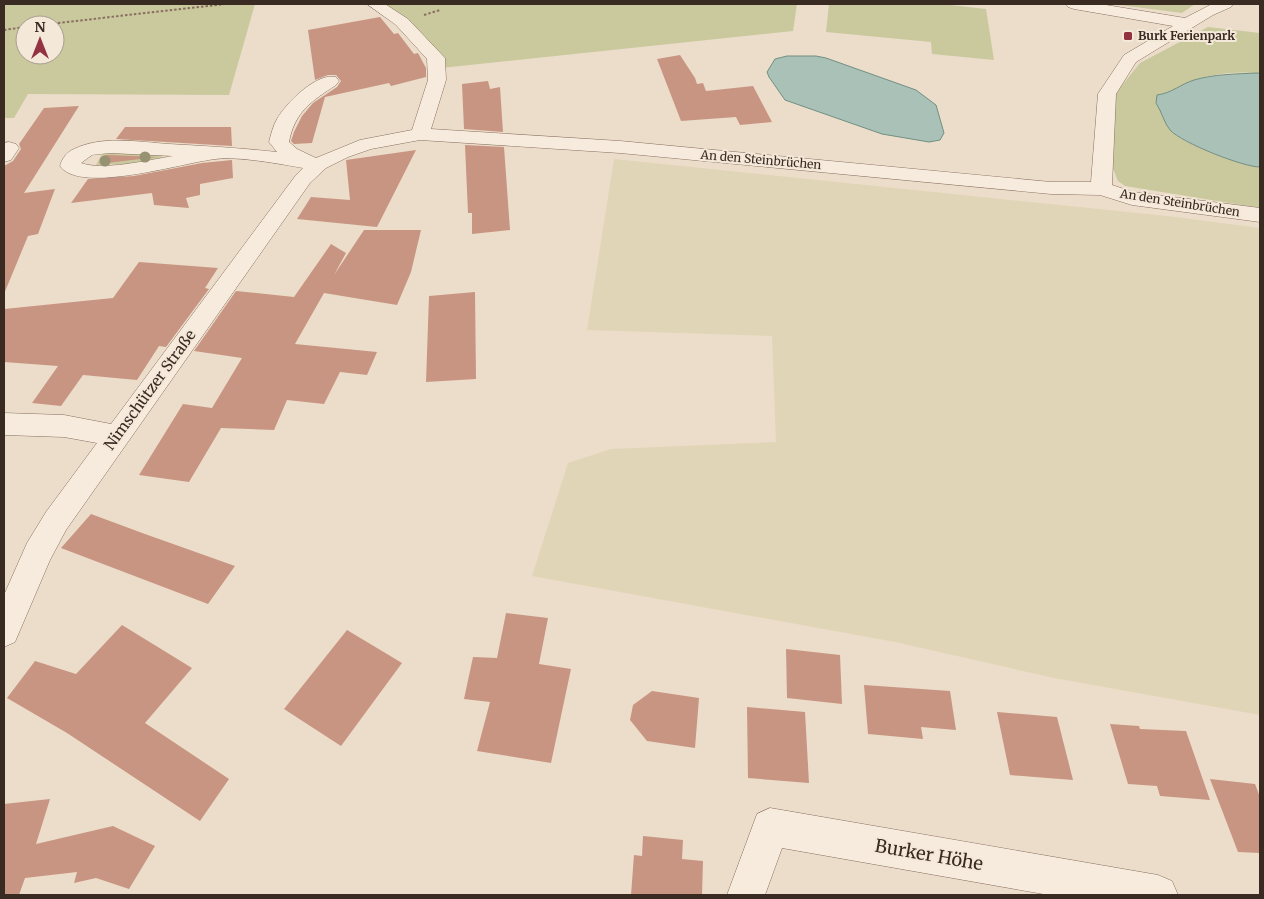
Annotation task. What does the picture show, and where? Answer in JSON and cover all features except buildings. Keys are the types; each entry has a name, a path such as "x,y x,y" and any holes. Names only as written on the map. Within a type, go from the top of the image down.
{"street":[{"path":"375,4 402,22 436,58 438,80 420,134"},
{"path":"1074,4 1189,24"},
{"name":"An den Steinbrüchen","path":"1101,190 1107,94 1130,59 1207,12 1225,4"},
{"path":"319,164 288,152 279,142 280,129 293,107 330,81"},
{"name":"Nimschützer Straße","path":"4,632 38,553 56,521 303,179 319,164 367,144 420,134"},
{"name":"An den Steinbrüchen","path":"420,134 620,147 1051,188 1101,190 1132,198 1260,215"},
{"path":"218,152 176,161 99,172 78,172 70,166 70,163 80,154 94,148 218,152 274,156 319,164"},
{"path":"4,424 64,426 117,436"},
{"name":"Burker Höhe","path":"746,895 770,827 1158,895"}],"path":[{"path":"65,22 225,4"}],"shaded area":[{"path":"787,56 826,58 916,90 936,105 944,133 940,140 929,142 882,134 785,100 767,72 775,59"},
{"path":"1260,74 1260,167 1240,163 1213,153 1177,135 1168,127 1156,103 1157,95 1194,80 1218,75"},
{"path":"614,159 1167,216 1260,228 1260,715 1054,678 895,642 532,576 568,463 611,449 776,442 772,336 587,330"}],"green space":[{"path":"4,4 255,4 229,95 28,94 14,118 4,118"},
{"path":"375,4 797,4 793,31 441,68 402,22"},
{"path":"829,4 941,4 986,9 994,60 932,54 931,42 826,32"},
{"path":"1112,4 1195,4 1182,13"},
{"path":"1208,27 1260,33 1260,74 1218,74 1201,78 1158,95 1156,103 1168,127 1176,135 1213,153 1240,163 1260,167 1260,208 1125,186 1118,181 1113,169 1114,95 1140,63"},
{"path":"103,152 161,153 162,156 151,163 96,165"}],"place":[{"name":"Burk Ferienpark","path":"1128,36"}]}
